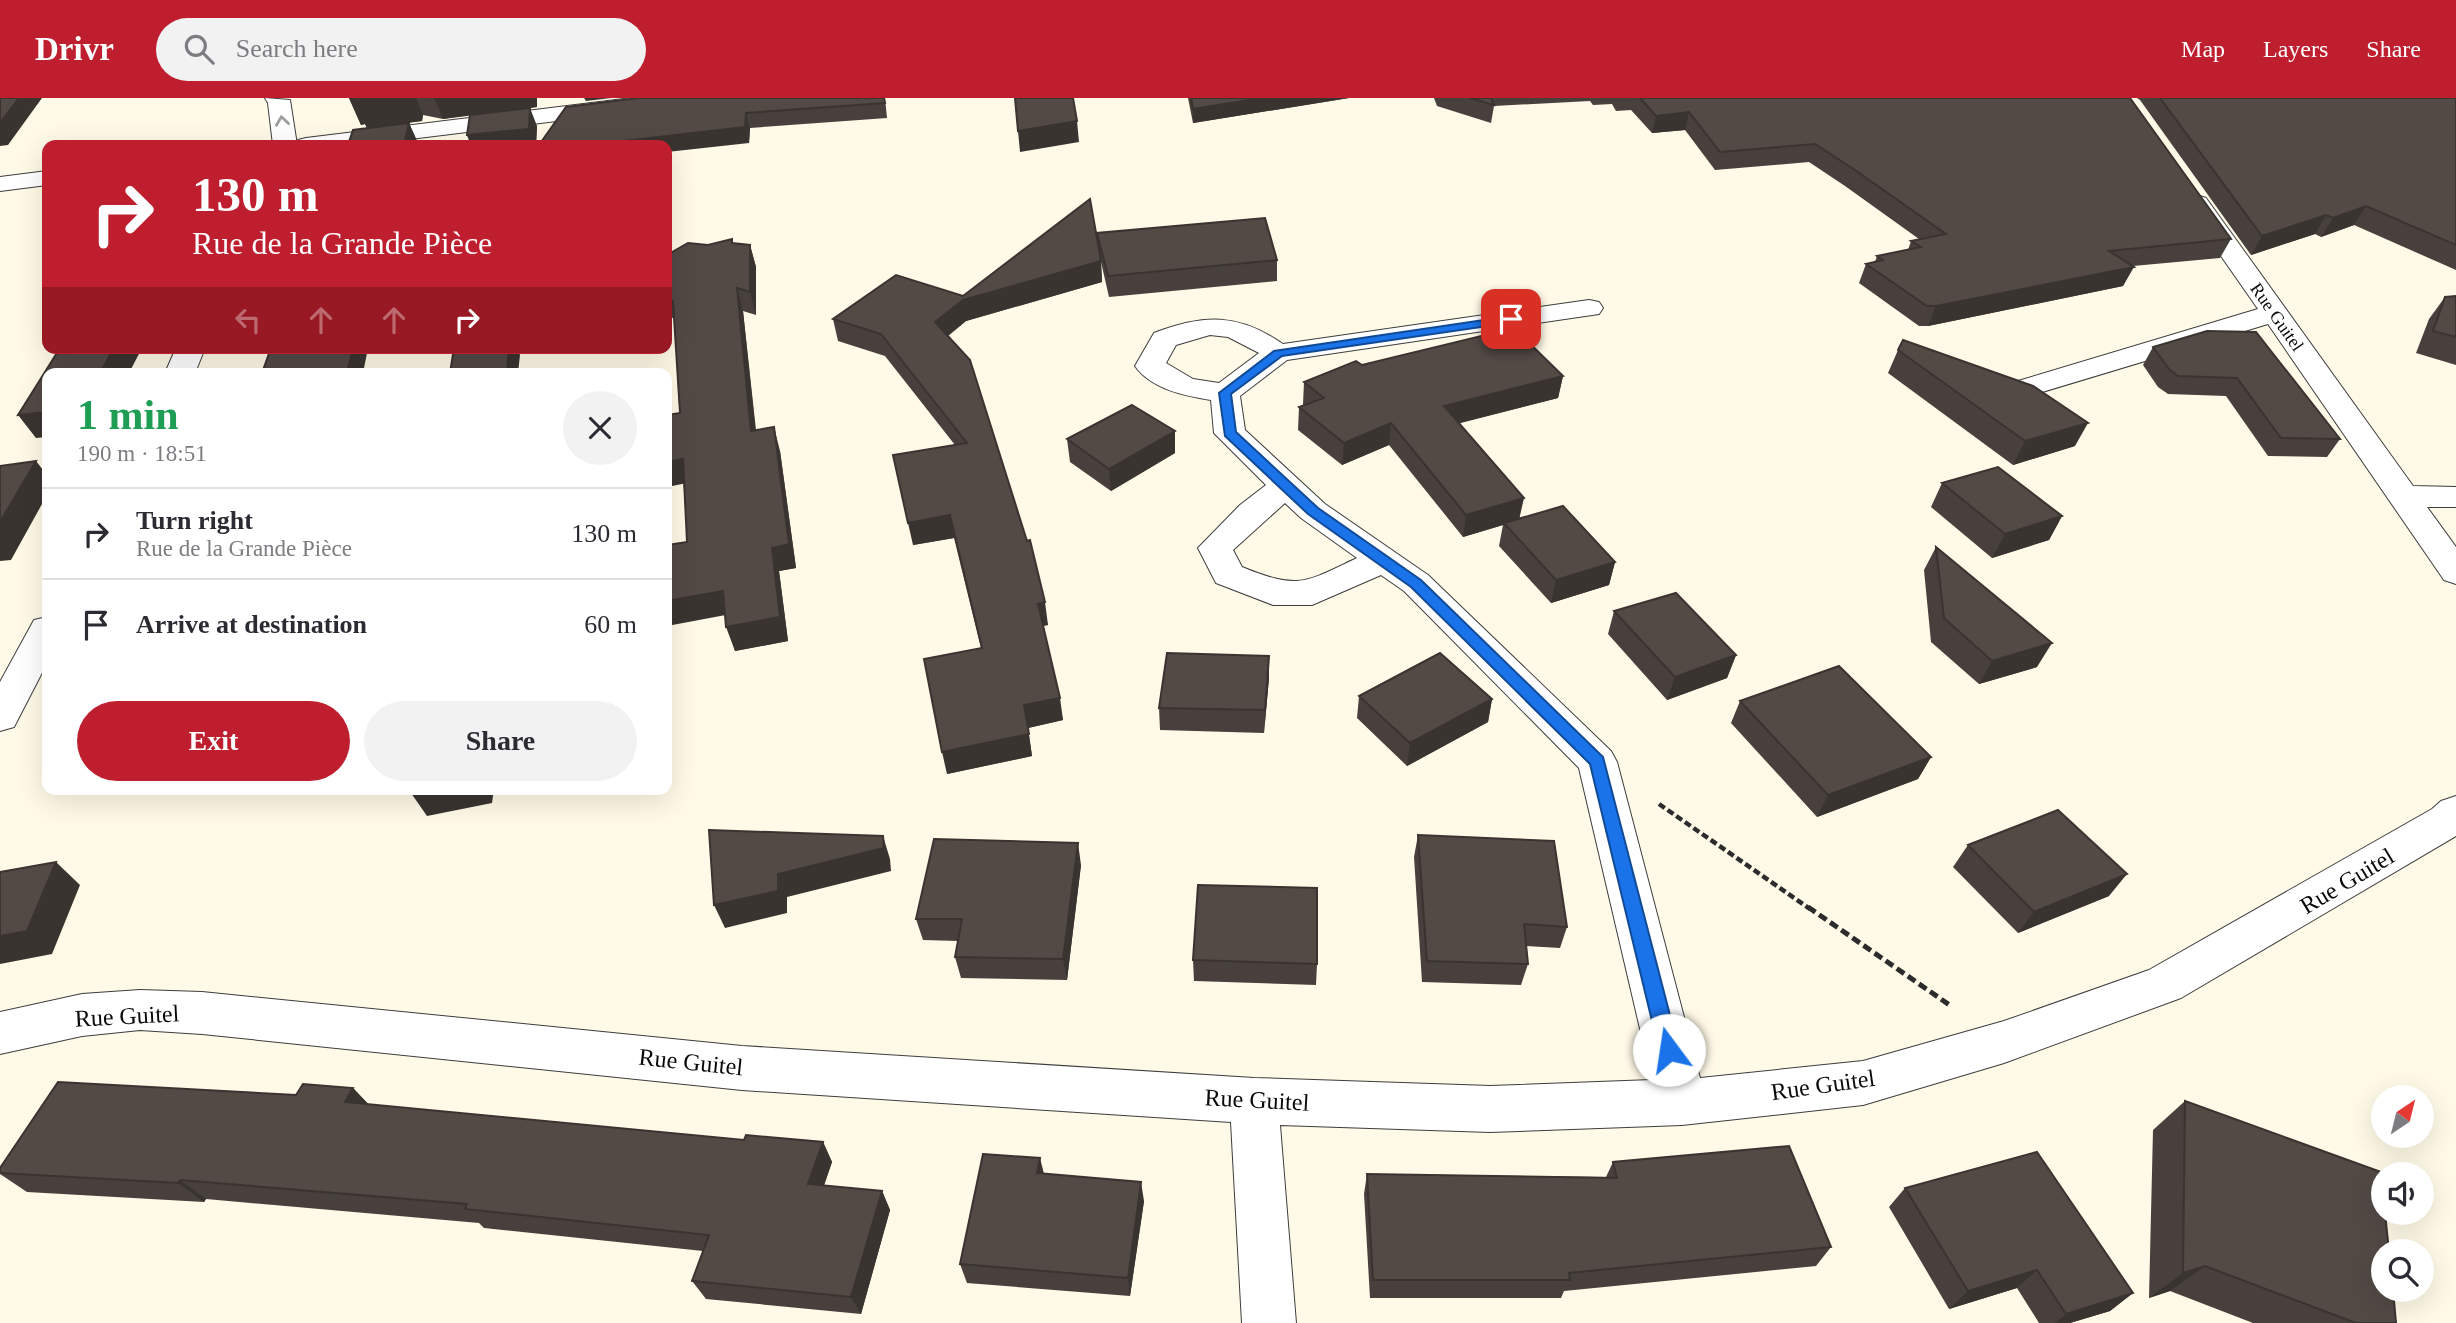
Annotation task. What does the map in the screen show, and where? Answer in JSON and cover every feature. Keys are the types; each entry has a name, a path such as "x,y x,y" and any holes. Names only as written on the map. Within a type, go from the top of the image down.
{"street":[{"path":"276,98 279,100 284,140"},
{"path":"347,140 687,98"},
{"path":"0,184 42,179"},
{"name":"Rue Guitel","path":"2183,183 2456,572"},
{"path":"1278,353 1256,337 1229,327 1192,327 1164,338 1150,366 1185,387 1225,393 1278,353 1589,308"},
{"path":"2029,387 2275,313"},
{"path":"1225,393 1230,433 1313,511 1416,583 1597,762 1682,1102"},
{"path":"1286,485 1252,512 1215,548 1228,575 1273,593 1312,593 1384,561"},
{"path":"2401,496 2456,496"},
{"path":"0,717 42,638"},
{"name":"Rue Guitel","path":"0,1033 82,1015 140,1010 202,1013 742,1068 1254,1101 1490,1109 1682,1102 1863,1083 2004,1042 2165,984 2292,913 2447,821 2456,813"},
{"path":"1254,1101 1269,1323"}],"path":[{"path":"1597,762 2004,1042"}],"building":[{"path":"0,98 19,98 0,123"},
{"path":"355,98 376,98 354,101"},
{"path":"638,98 884,98 885,103 746,113 745,127 632,140 543,140 566,107"},
{"path":"1015,98 1073,98 1077,121 1018,131"},
{"path":"1191,98 1261,98 1193,109"},
{"path":"1470,98 1491,98 1494,105"},
{"path":"1640,98 2130,98 2231,239 2109,251 2134,267 1927,306 1866,264 1883,260 1877,256 1921,247 1911,241 1946,234 1815,144 1720,152 1689,112 1656,116"},
{"path":"2160,98 2456,98 2456,245 2366,206 2333,218 2326,215 2262,236"},
{"path":"530,108 529,129 467,135 470,115"},
{"path":"409,123 405,140 350,140 353,130"},
{"path":"1090,199 1101,261 963,300 935,322 970,360 1027,541 1030,540 1045,602 1038,604 1060,698 1024,705 1029,734 942,752 924,659 982,648 950,515 908,523 893,455 967,443 881,334 833,319 896,275 963,296"},
{"path":"1265,218 1277,260 1108,276 1097,233"},
{"path":"732,239 732,243 750,245 750,292 737,288 751,431 774,427 789,544 772,548 780,617 726,627 723,591 672,600 672,544 687,542 683,459 672,461 672,414 680,413 672,300 672,252 688,243 708,245"},
{"path":"2456,296 2456,337 2433,331 2445,297"},
{"path":"1514,328 1563,376 1444,406 1524,498 1466,515 1391,423 1344,443 1299,407 1324,398 1304,382 1356,361 1362,365"},
{"path":"2207,331 2256,332 2340,439 2281,438 2237,378 2178,376 2169,369 2153,347"},
{"path":"1903,340 2033,386 2088,423 2025,441 1898,350"},
{"path":"56,354 111,354 103,368 47,368"},
{"path":"269,354 352,354 348,368 264,368"},
{"path":"453,354 509,354 507,368 451,368"},
{"path":"42,377 42,413 18,415"},
{"path":"1132,405 1175,431 1109,469 1067,439"},
{"path":"36,461 0,522 0,466"},
{"path":"1998,467 2062,516 2005,534 1942,483"},
{"path":"1563,506 1615,562 1556,580 1504,523"},
{"path":"1936,547 2052,643 1992,661 1944,618"},
{"path":"1676,593 1736,655 1675,677 1614,611"},
{"path":"1167,653 1269,656 1265,710 1159,708"},
{"path":"1440,653 1492,699 1410,743 1359,696"},
{"path":"1839,666 1931,757 1828,795 1740,701"},
{"path":"2058,810 2127,874 2034,912 1968,845"},
{"path":"709,830 883,836 884,848 778,874 778,891 714,905"},
{"path":"1418,835 1554,841 1567,927 1524,924 1528,964 1427,961"},
{"path":"934,839 1078,843 1063,959 955,957 962,919 916,919"},
{"path":"56,862 27,931 0,936 0,872"},
{"path":"1198,885 1317,888 1317,964 1193,960"},
{"path":"58,1082 296,1095 303,1084 353,1088 345,1102 744,1140 746,1135 823,1142 808,1184 882,1191 851,1297 692,1281 709,1235 465,1209 467,1204 180,1180 178,1183 0,1173 0,1168"},
{"path":"2185,1101 2371,1168 2371,1225 2386,1225 2388,1239 2371,1239 2371,1302 2394,1302 2396,1323 2356,1323 2205,1266 2183,1273"},
{"path":"1789,1146 1831,1247 1569,1273 1570,1280 1373,1280 1367,1174 1617,1178 1613,1162"},
{"path":"2037,1152 2133,1293 2066,1314 2037,1270 1968,1291 1905,1188"},
{"path":"983,1154 1040,1158 1037,1173 1141,1182 1128,1278 960,1264"}],"route":[{"path":"1511,319 1278,353 1225,393 1230,433 1313,511 1416,583 1597,762 1669,1050"}]}
